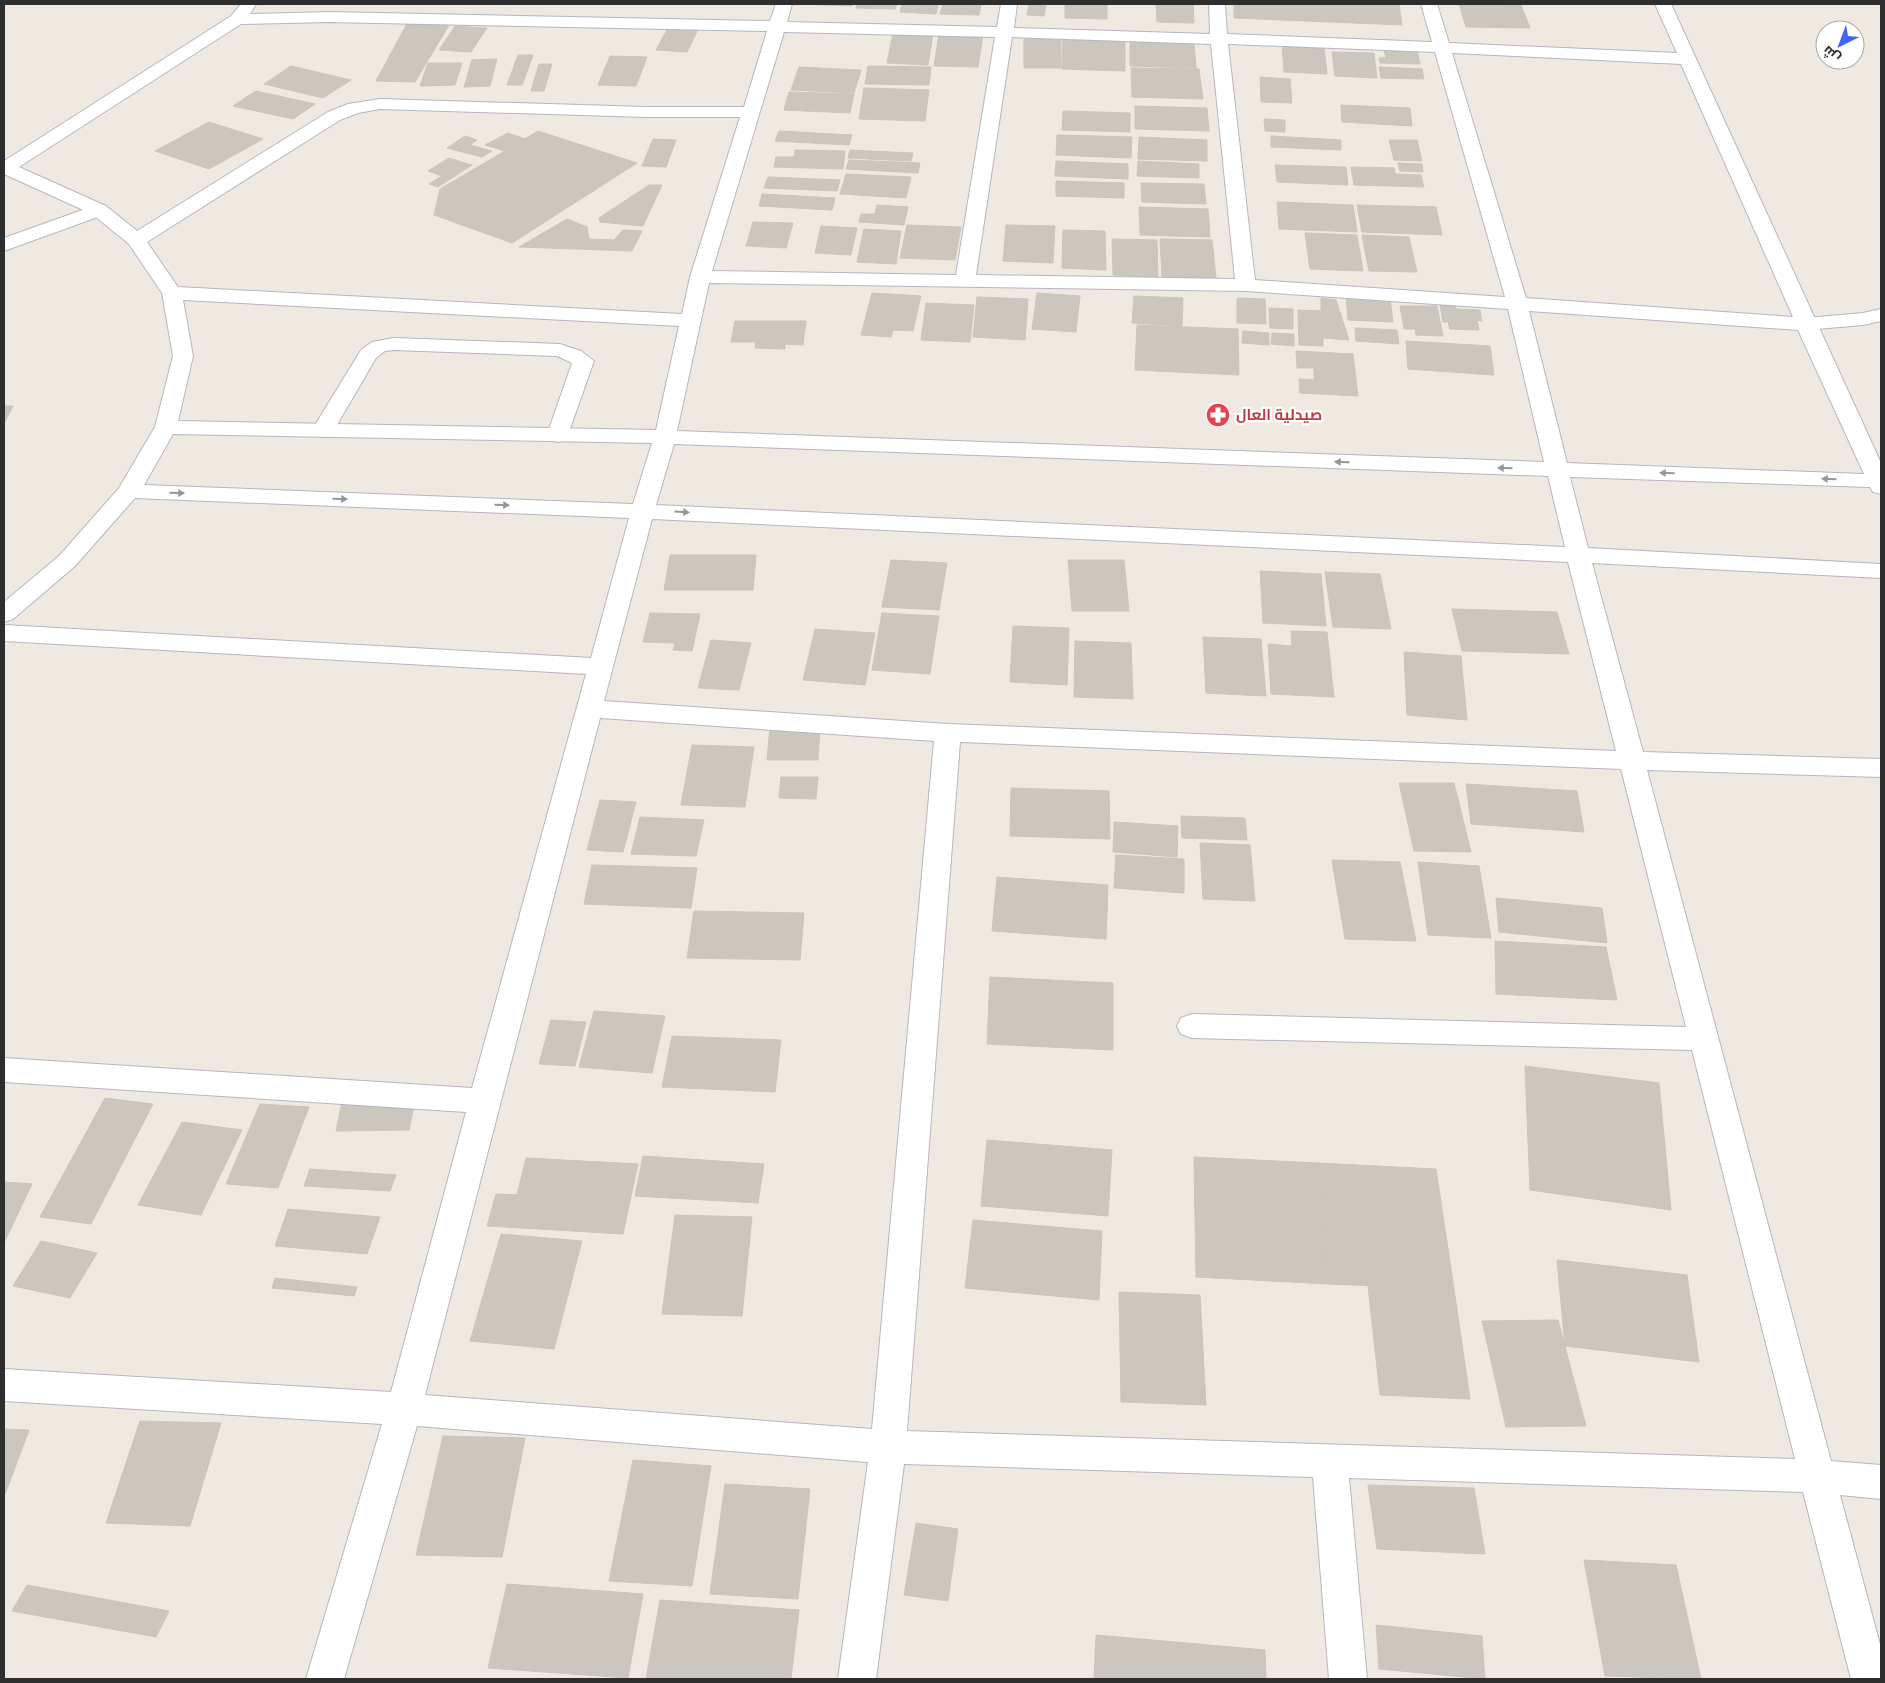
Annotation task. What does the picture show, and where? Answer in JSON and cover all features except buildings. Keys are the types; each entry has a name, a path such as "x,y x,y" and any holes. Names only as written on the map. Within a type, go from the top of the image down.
{"street":[{"path":"5,167 238,19 250,4"},
{"path":"507,22 516,4"},
{"path":"965,281 1009,4"},
{"path":"1217,4 1219,40 1246,285"},
{"path":"1429,4 1517,304 1578,554 1870,1679"},
{"path":"166,427 665,437 1558,470 1880,484 1806,324 1663,4"},
{"path":"238,19 329,17 507,22 780,16 1006,32 1442,46 1689,59"},
{"path":"325,1679 404,1409 484,1101 643,510 665,437 700,277 780,16"},
{"path":"136,240 334,116 354,108 380,104 646,112 750,112"},
{"path":"4,614 67,561 129,491 166,427 183,356 172,293 136,240 99,210 5,167"},
{"path":"4,245 99,210"},
{"path":"700,277 1246,285 1806,324 1863,319 1881,315"},
{"path":"172,293 691,322"},
{"path":"323,430 368,354 379,346 394,344 560,350 574,355 583,361 558,435"},
{"path":"129,491 643,510 1578,554 1881,571"},
{"path":"4,633 602,667"},
{"path":"590,709 948,733 1633,761 1881,768"},
{"path":"857,1679 888,1448 948,733"},
{"path":"1192,1026 1704,1038"},
{"path":"4,1070 484,1101"},
{"path":"4,1385 404,1409 888,1448 1816,1476 1881,1482"},
{"path":"1330,1461 1348,1679"}],"place":[{"name":"صيدلية العال","path":"1218,415"}]}
